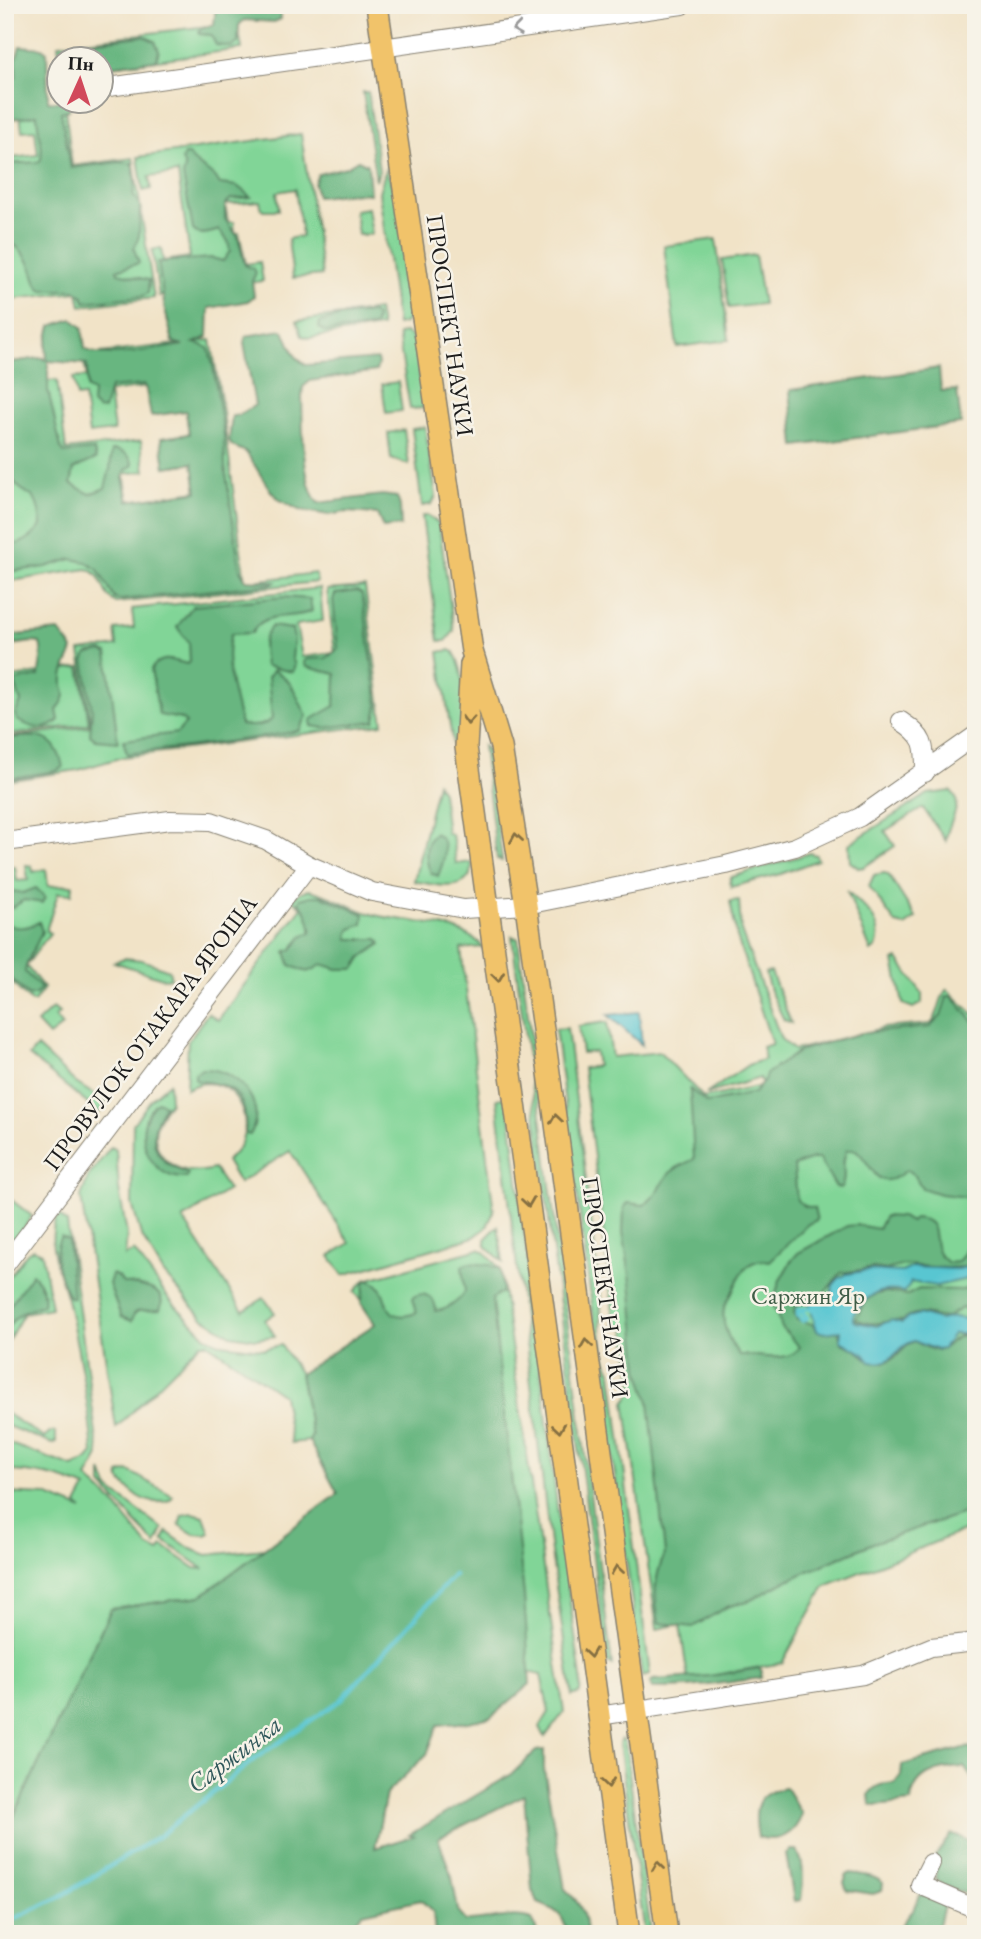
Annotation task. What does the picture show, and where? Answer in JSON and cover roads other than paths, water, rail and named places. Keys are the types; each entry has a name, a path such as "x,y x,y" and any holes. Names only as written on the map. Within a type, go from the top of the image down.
{"main road":[{"name":"ПРОСПЕКТ НАУКИ","path":"377,5 472,652 501,747 526,905 667,1934"},
{"name":"ПРОСПЕКТ НАУКИ","path":"472,652 466,747 629,1934"}],"street":[{"path":"116,86 681,5"},
{"path":"901,721 921,737 925,773"},
{"path":"5,842 170,820 211,821 266,840 309,864 372,892 443,907 489,909 526,905 726,865 795,847 860,817 976,735"},
{"name":"ПРОВУЛОК ОТАКАРА ЯРОША","path":"5,1265 309,864"},
{"path":"599,1716 863,1675 931,1647 976,1642"},
{"path":"931,1863 920,1885 976,1909"}],"water":[{"path":"639,1012 642,1045 608,1015"},
{"path":"976,1265 976,1277 936,1286 911,1282 905,1292 882,1291 870,1297 854,1314 853,1319 856,1322 877,1326 891,1320 902,1323 919,1314 939,1320 953,1317 976,1320 976,1334 953,1334 943,1349 937,1350 914,1341 885,1362 870,1362 864,1354 840,1341 841,1331 817,1331 809,1304 816,1300 829,1303 833,1285 847,1274 867,1270 902,1272 913,1267 958,1269"}],"waterway":[{"name":"Саржинка","path":"803,1313 807,1318 803,1321 798,1316 798,1310 809,1308 813,1311"},
{"name":"Саржинка","path":"5,1923 60,1897 159,1836 256,1758 341,1700 454,1575"}],"park label":[{"name":"Саржин Яр","path":"808,1296"}]}
